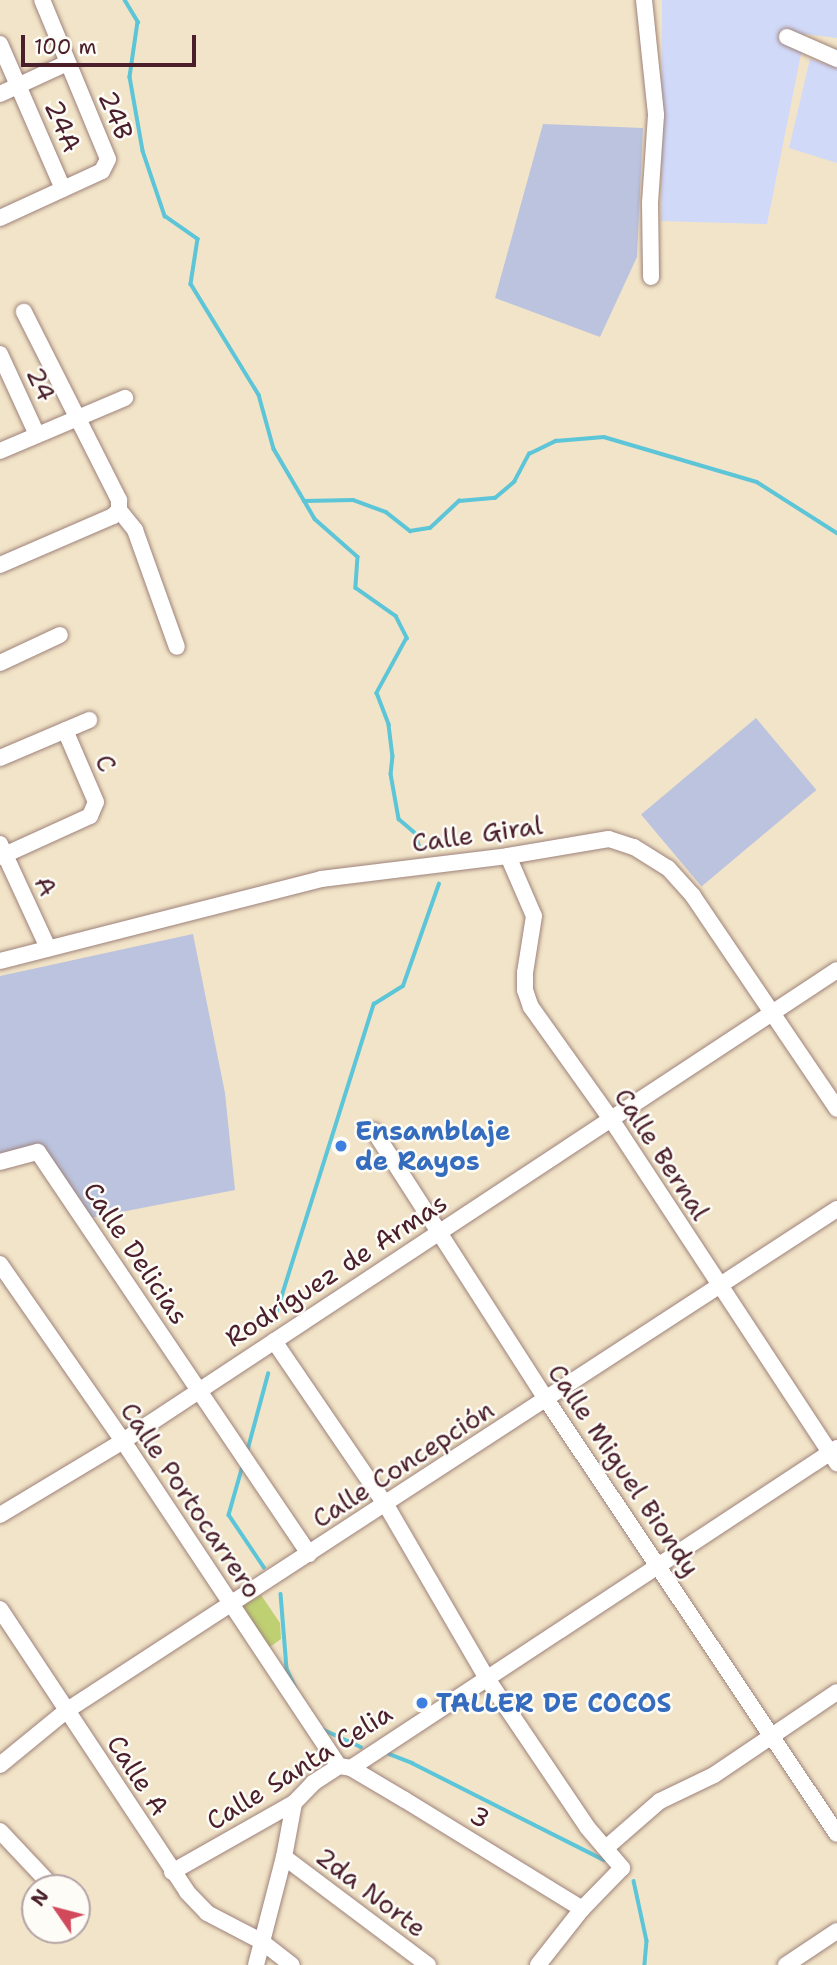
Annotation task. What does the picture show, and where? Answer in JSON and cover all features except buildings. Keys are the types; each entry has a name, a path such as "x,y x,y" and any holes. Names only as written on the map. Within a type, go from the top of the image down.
{"street":[{"name":"24B","path":"42,0 108,159 102,171 63,189"},
{"path":"644,0 656,115 650,202 651,277"},
{"path":"787,37 837,59"},
{"name":"24A","path":"0,44 63,189"},
{"path":"0,94 67,64"},
{"path":"0,218 63,189"},
{"path":"24,312 119,500 116,513"},
{"name":"24","path":"0,354 37,435"},
{"path":"0,452 37,435 78,421 125,398"},
{"path":"0,565 116,513"},
{"path":"116,513 135,530 177,647"},
{"path":"0,663 60,635"},
{"path":"0,758 89,720"},
{"name":"C","path":"2,852 90,816 96,802 65,730"},
{"name":"Calle Giral","path":"0,961 321,879 508,856 610,839 634,847 668,868 694,896 837,1109"},
{"name":"A","path":"2,852 48,948"},
{"name":"Calle Bernal","path":"508,856 534,916 525,973 525,990 531,1007 611,1119 719,1287 835,1455"},
{"name":"Rodríguez de Armas","path":"0,1515 123,1441 198,1389 837,970"},
{"name":"Calle Miguel Biondy","path":"374,1131 441,1230 547,1399 837,1834"},
{"name":"Calle Delicias","path":"0,1162 38,1152 309,1554"},
{"name":"Calle Concepción","path":"0,1765 66,1711 386,1506 837,1209"},
{"name":"Calle Portocarrero","path":"3,1273 123,1441 345,1767"},
{"path":"274,1341 386,1506 486,1677 587,1827 622,1867 582,1909 538,1965"},
{"name":"Calle Santa Celia","path":"172,1872 294,1803 313,1783 345,1767 657,1565 835,1455"},
{"name":"Calle A","path":"0,1609 172,1872 207,1913 261,1941 292,1965"},
{"path":"607,1847 660,1801 714,1774 837,1692"},
{"name":"3","path":"345,1767 582,1909"},
{"path":"256,1965 284,1857 294,1803"},
{"path":"0,1831 40,1874"},
{"name":"2da Norte","path":"284,1857 428,1965"},
{"path":"786,1965 837,1931"}],"shaded area":[{"path":"662,0 837,0 837,38 805,34 767,224 661,221"},
{"path":"810,59 837,67 837,163 789,148"},
{"path":"543,124 643,128 637,257 600,337 495,298"},
{"path":"756,718 816,790 702,886 641,814"},
{"path":"193,934 225,1093 235,1190 90,1218 40,1147 0,1156 0,976"}],"green space":[{"path":"261,1595 280,1623 281,1639 267,1649 237,1609"}],"waterway":[{"path":"125,0 138,22 130,77 143,151 165,216 198,239 191,284 259,395 274,449 315,519 358,557 356,588 396,616 407,638 377,693 389,725 393,756 391,774 399,819 416,834 420,849"},
{"path":"304,501 353,500 386,512 410,531 430,528 459,501 495,498 514,482 529,454 556,441 604,437 757,482 837,533"},
{"path":"276,1314 374,1004 403,986 439,884"},
{"path":"247,1452 268,1374"},
{"path":"243,1466 229,1515 264,1567"},
{"path":"281,1594 287,1669 296,1688"},
{"path":"322,1729 361,1747"},
{"path":"389,1754 604,1860"},
{"path":"634,1881 647,1941 645,1965"}],"place":[{"name":"Ensamblaje de Rayos","path":"341,1146"},
{"name":"TALLER DE COCOS","path":"422,1703"}]}
